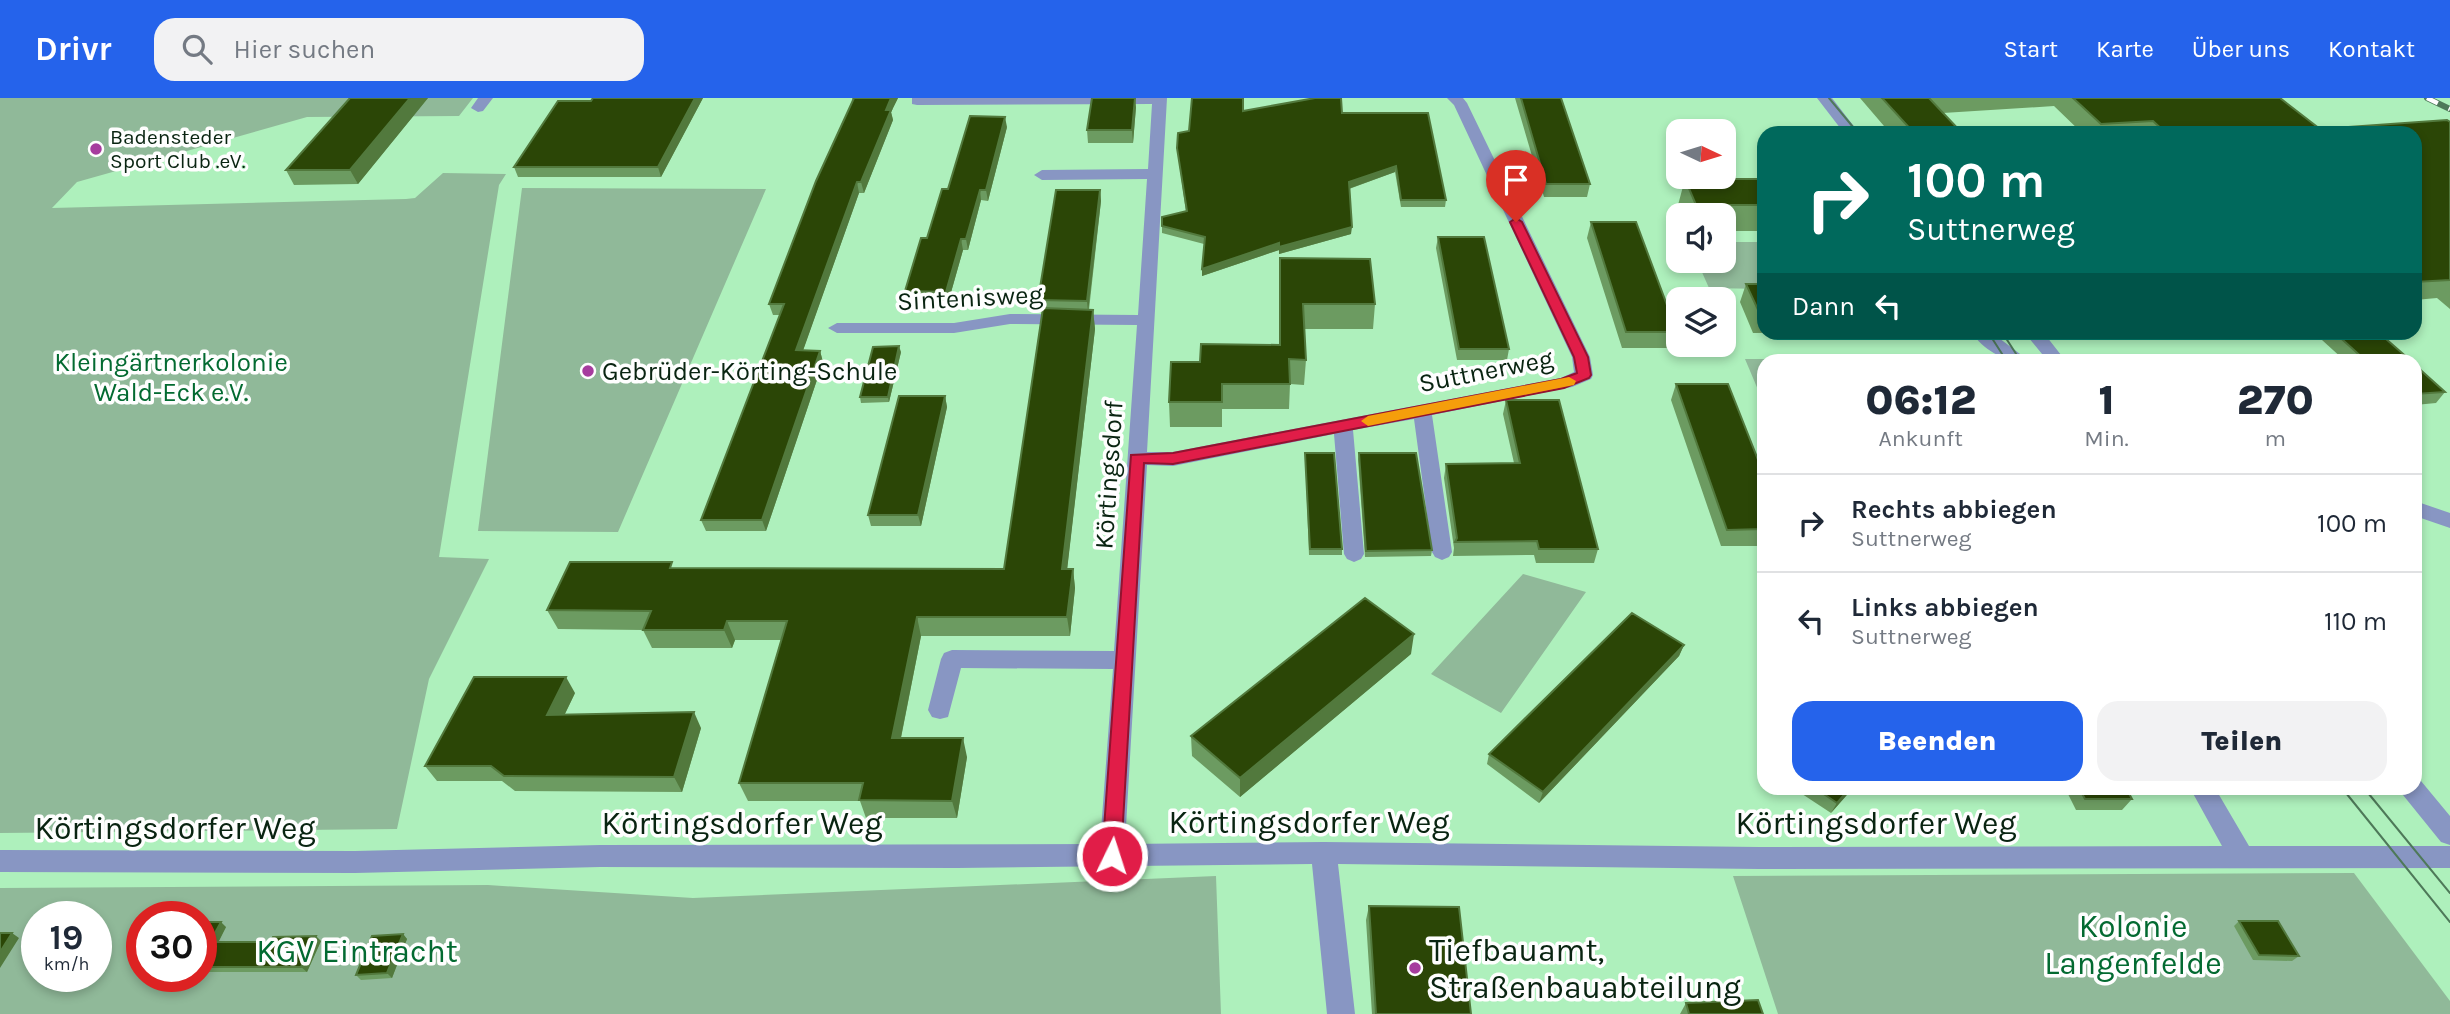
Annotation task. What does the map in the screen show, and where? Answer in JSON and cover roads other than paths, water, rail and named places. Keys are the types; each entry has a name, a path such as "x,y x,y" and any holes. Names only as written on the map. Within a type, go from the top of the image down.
{"street":[{"path":"919,98 917,102 1160,99"},
{"name":"Suttnerweg","path":"1136,458 1173,458 1564,383 1584,375 1581,357 1460,103 1454,98"},
{"path":"1824,98 1846,126"},
{"name":"Körtingsdorf","path":"1112,856 1160,99"},
{"path":"1042,175 1156,174"},
{"name":"Sintenisweg","path":"837,328 954,328 1010,319 1147,320"},
{"path":"1989,340 2009,354"},
{"path":"2040,340 2051,354"},
{"path":"1422,411 1443,552"},
{"path":"1343,426 1354,554"},
{"path":"2422,511 2450,521"},
{"path":"940,710 952,659 1123,660"},
{"path":"2206,795 2241,855"},
{"path":"2418,795 2450,834"},
{"path":"1324,853 1341,1014"},
{"name":"Körtingsdorfer Weg","path":"0,861 342,862 600,856 1112,856 1324,853 1759,858 2241,855 2450,857"}],"tram line":[{"path":"1829,98 1852,126"},
{"path":"1993,340 2002,354"},
{"path":"2007,340 2016,354"},
{"path":"2348,795 2450,922"},
{"path":"2370,795 2450,893"}],"railway":[{"path":"2427,98 2450,109"}],"place":[{"name":"Badensteder Sport Club .eV.","path":"96,149"},
{"name":"Gebrüder-Körting-Schule","path":"588,371"},
{"name":"Tiefbauamt, Straßenbauabteilung","path":"1415,968"}],"park label":[{"name":"Kleingärtnerkolonie Wald-Eck e.V.","path":"171,377"},
{"name":"Kolonie Langenfelde","path":"2133,944"},
{"name":"KGV Eintracht","path":"357,951"}]}
